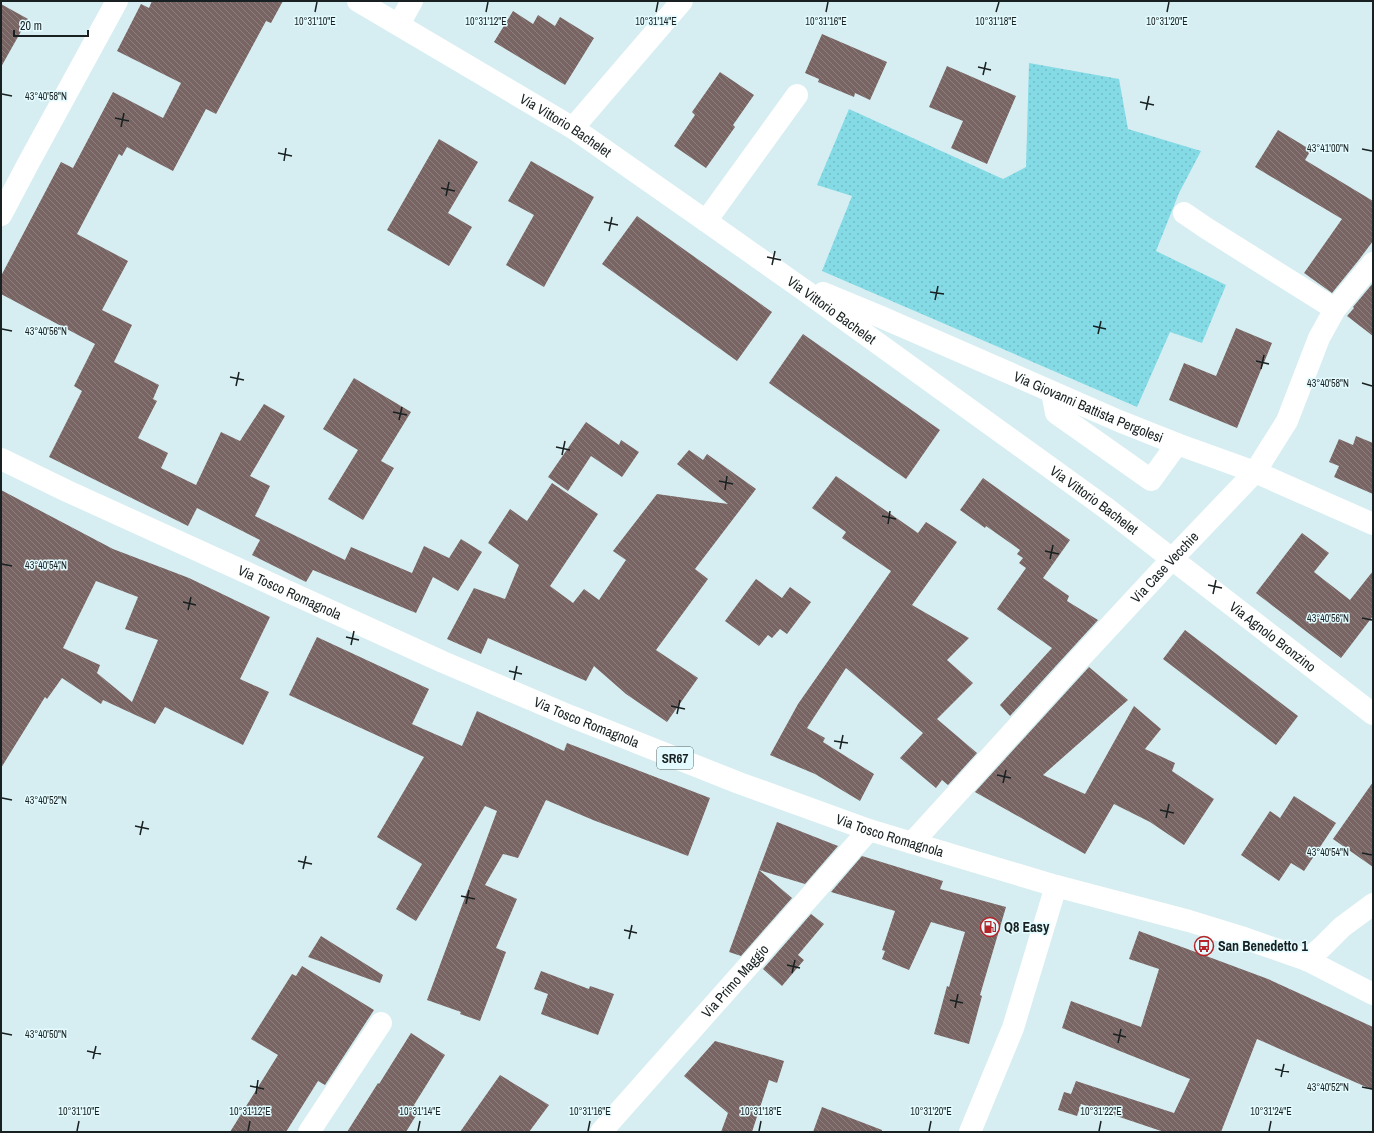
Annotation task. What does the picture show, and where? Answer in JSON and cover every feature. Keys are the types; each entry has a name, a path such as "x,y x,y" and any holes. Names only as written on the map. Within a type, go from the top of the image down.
{"street":[{"path":"1,215 117,1"},
{"name":"Via Vittorio Bachelet","path":"358,1 573,128 804,290 1106,508 1172,559"},
{"path":"399,24 412,1"},
{"path":"573,128 682,1"},
{"path":"706,221 797,95"},
{"path":"1184,213 1335,309"},
{"name":"Via Case Vecchie","path":"912,843 1082,656 1255,472 1288,421 1320,338 1335,309 1373,263"},
{"name":"Via Giovanni Battista Pergolesi","path":"804,290 824,294 882,317 1119,421 1255,472 1373,524"},
{"path":"1052,392 1056,413 1151,480 1177,444"},
{"name":"Via Tosco Romagnola","path":"1,458 67,491 443,662 570,716 739,782 869,830 1056,886 1196,923 1241,937 1307,960 1373,994"},
{"name":"Via Agnolo Bronzino","path":"1172,559 1373,714"},
{"name":"Via Primo Maggio","path":"602,1132 869,830"},
{"path":"970,1132 1013,1028 1056,886"},
{"path":"1307,960 1342,927 1373,904"},
{"path":"309,1132 381,1023"}],"shaded area":[{"path":"1029,63 1119,79 1128,129 1201,151 1179,193 1156,251 1226,285 1202,343 1170,332 1137,407 822,271 852,196 817,185 849,109 1003,179 1026,167"}],"building":[{"path":"152,1 283,1 271,23 266,21 216,114 206,109 173,171 127,147 122,156 119,154 77,234 128,261 102,310 132,325 114,362 159,385 153,399 157,401 138,438 168,453 161,468 196,485 221,432 240,441 264,404 285,416 250,476 270,486 255,516 345,560 351,547 412,573 424,546 449,558 461,539 482,552 458,591 433,577 416,613 313,570 306,582 252,555 260,540 197,508 188,526 49,457 82,391 74,386 95,344 1,294 1,276 61,162 73,168 113,92 163,118 181,83 117,51 141,4 149,8"},
{"path":"1,4 28,19 1,67"},
{"path":"513,11 533,24 538,15 555,26 560,17 594,38 565,85 494,42"},
{"path":"822,34 887,62 870,100 855,93 854,97 818,82 819,79 805,73"},
{"path":"947,66 1016,96 987,164 951,148 963,121 929,107"},
{"path":"720,72 754,95 733,125 735,127 706,168 674,146 695,115 692,112"},
{"path":"1278,130 1311,150 1305,160 1373,201 1373,241 1332,293 1304,273 1342,219 1255,167"},
{"path":"439,139 478,162 448,213 472,227 449,266 387,230"},
{"path":"531,161 594,197 544,287 506,265 534,215 508,201"},
{"path":"637,216 772,312 737,361 602,264"},
{"path":"1373,283 1373,336 1347,316"},
{"path":"1236,328 1272,343 1237,428 1169,400 1184,363 1216,376"},
{"path":"803,334 940,430 906,479 769,383"},
{"path":"354,378 411,412 381,461 394,468 363,520 328,499 358,450 323,429"},
{"path":"586,422 619,445 621,440 639,452 622,477 591,456 568,491 548,477"},
{"path":"1356,436 1373,443 1373,494 1334,477 1339,466 1329,462 1339,439 1353,445"},
{"path":"689,450 703,460 707,454 756,489 695,569 708,579 656,650 698,678 667,722 626,694 594,666 586,681 488,638 481,654 447,639 474,588 505,599 519,565 488,543 510,509 527,521 552,483 598,514 550,586 573,603 584,589 599,600 626,560 613,551 657,494 728,504 677,464"},
{"path":"836,476 918,533 926,522 957,542 912,605 969,638 947,660 973,683 937,719 977,753 948,785 942,780 936,788 900,758 923,733 846,668 807,728 825,738 823,742 874,774 860,801 815,774 770,755 798,704 891,571 842,538 846,532 812,508"},
{"path":"983,478 1070,540 1043,578 1069,596 1067,601 1098,620 1010,716 1000,705 1052,648 997,609 1026,568 1019,563 1023,558 1017,554 1020,550 960,510"},
{"path":"1,490 113,549 189,578 270,617 240,679 269,692 243,745 165,707 155,724 103,700 101,704 62,678 47,699 45,697 1,768","holes":["96,581 138,597 125,629 158,640 132,702 97,673 100,665 63,648"]},
{"path":"1302,533 1329,553 1314,572 1350,600 1373,571 1373,616 1341,658 1256,593"},
{"path":"756,579 782,598 790,587 811,602 787,634 780,629 772,638 768,635 759,646 725,621"},
{"path":"1185,630 1298,716 1276,745 1163,659"},
{"path":"317,637 429,689 412,724 462,746 477,711 564,751 567,743 710,798 688,856 593,820 546,800 518,858 503,854 485,885 517,899 496,948 506,952 480,1021 460,1014 461,1012 427,1000 497,811 485,806 416,921 396,909 422,864 377,837 424,757 289,695"},
{"path":"1089,667 1128,700 1043,775 1085,794 1134,706 1161,729 1145,749 1175,763 1172,771 1214,799 1184,845 1150,822 1114,804 1085,854 975,792"},
{"path":"1373,782 1373,867 1333,839"},
{"path":"1294,796 1336,823 1304,871 1291,863 1279,881 1241,855 1270,811 1280,818"},
{"path":"777,822 838,846 805,884 759,870"},
{"path":"862,856 943,881 940,889 1006,907 980,995 982,996 969,1044 934,1034 947,986 949,987 965,932 931,922 909,970 882,959 885,951 882,950 895,911 831,892"},
{"path":"759,870 792,898 741,956 729,952"},
{"path":"811,914 824,924 798,955 804,960 782,986 763,969"},
{"path":"1139,931 1268,979 1373,1027 1373,1090 1257,1039 1221,1132 1164,1132 1081,1104 1077,1116 1058,1110 1064,1092 1071,1094 1076,1081 1174,1113 1190,1079 1062,1028 1071,1001 1141,1027 1159,969 1129,959"},
{"path":"321,936 383,975 380,983 308,957"},
{"path":"302,966 374,1010 325,1085 318,1081 286,1132 230,1132 278,1055 251,1039 292,974 296,976"},
{"path":"541,971 589,989 590,986 614,994 598,1035 541,1014 548,994 534,989"},
{"path":"411,1033 445,1055 414,1105 420,1109 406,1132 347,1132 378,1083 379,1084"},
{"path":"715,1041 784,1061 777,1083 769,1080 752,1132 721,1132 728,1113 684,1076"},
{"path":"500,1075 549,1105 529,1132 460,1132"},
{"path":"822,1107 882,1130 882,1132 813,1132"}],"place":[{"name":"Q8 Easy","path":"990,927"},
{"name":"San Benedetto 1","path":"1204,946"}]}
